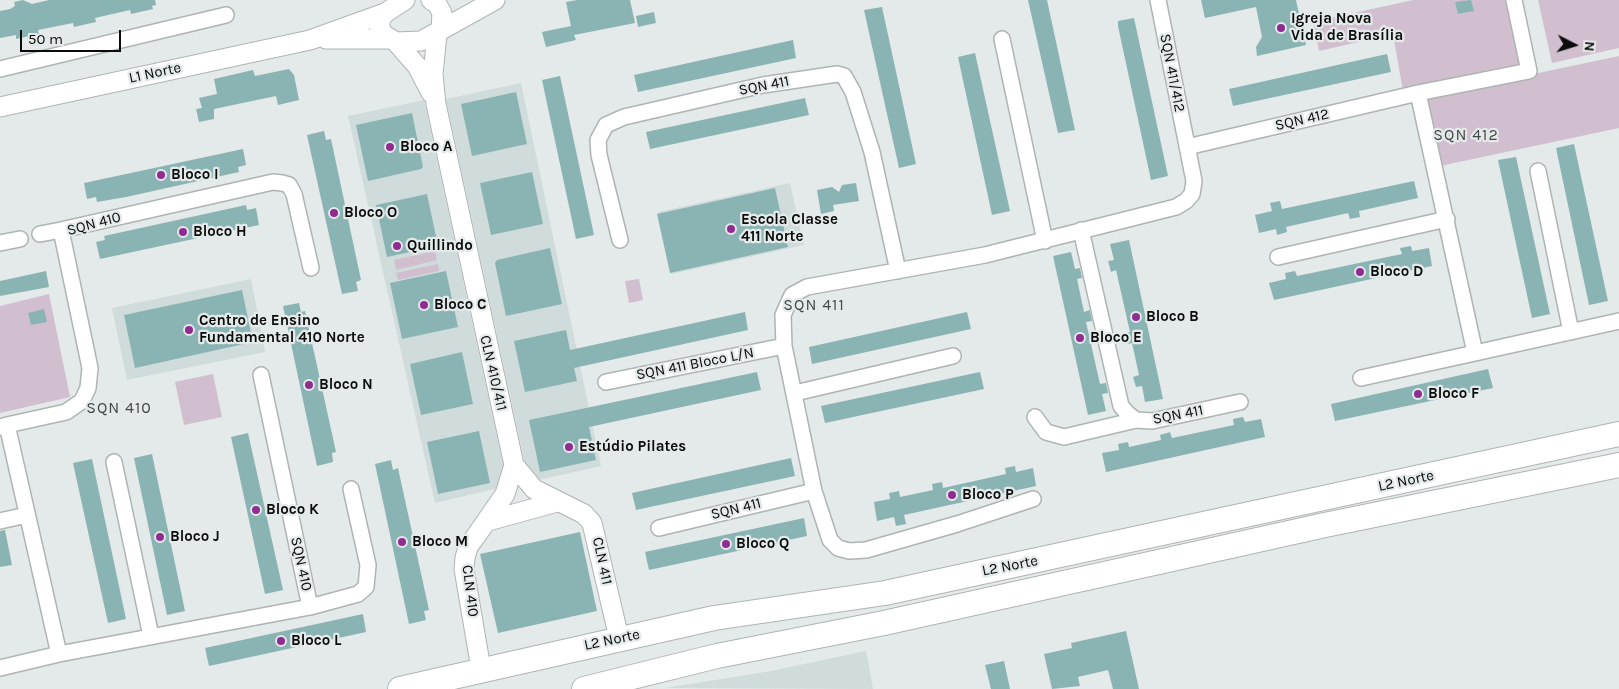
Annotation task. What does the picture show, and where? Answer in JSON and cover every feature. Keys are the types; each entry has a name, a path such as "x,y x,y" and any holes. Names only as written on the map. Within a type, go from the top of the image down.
{"main road":[{"name":"L2 Norte","path":"400,689 481,669 714,618 770,608 858,598 1198,527 1619,434"},
{"name":"L2 Norte","path":"584,689 717,656 884,623 1194,554 1619,466"},
{"path":"1194,554 1190,548 1198,527"},
{"path":"714,618 719,631 717,656"}],"street":[{"name":"L1 Norte","path":"0,107 310,40 384,13 405,0"},
{"name":"CLN 410/411","path":"431,0 437,4 442,13 433,74 436,104 514,466"},
{"path":"439,32 495,0"},
{"name":"SQN 411/412","path":"1158,0 1187,147"},
{"name":"SQN 412","path":"1187,147 1418,93 1529,71 1514,0"},
{"path":"384,13 380,28 392,41"},
{"path":"0,69 226,15"},
{"name":"L1 Norte","path":"310,40 421,41 439,32"},
{"path":"1002,39 1044,241"},
{"name":"CLN 410/411","path":"392,41 423,75 436,104"},
{"name":"SQN 411","path":"620,240 599,155 598,140 606,125 624,116 754,87 836,74 844,76 853,92 872,152 898,271"},
{"path":"1418,93 1474,353"},
{"path":"1033,499 957,524 866,550 849,551 838,548 830,540 814,491 784,346 783,315 792,295 807,287 937,265 1044,241 1176,207 1186,201 1194,188 1187,147"},
{"path":"1538,171 1572,332"},
{"name":"SQN 410","path":"59,654 27,515 3,426 66,412 82,401 88,388 90,368 61,230 273,182 282,183 290,186 294,194 311,268"},
{"path":"1278,257 1446,219"},
{"path":"40,234 61,230"},
{"name":"SQN 411","path":"1081,230 1121,406 1136,420 1152,421 1240,402"},
{"path":"0,243 20,239"},
{"path":"1361,378 1619,321"},
{"name":"SQN 411 Bloco L/N","path":"606,382 784,346"},
{"path":"795,393 953,356"},
{"name":"SQN 410","path":"261,375 310,606"},
{"path":"1035,417 1046,432 1064,437 1136,420"},
{"path":"114,462 151,636"},
{"name":"CLN 411","path":"514,466 534,489 584,514 596,530 619,638"},
{"name":"CLN 410","path":"481,669 464,569 468,547 488,521 505,494 514,466"},
{"name":"SQN 410","path":"0,668 59,654 348,599 358,594 366,587 368,565 350,489"},
{"name":"SQN 411","path":"659,528 814,491"},
{"path":"488,521 557,502"},
{"path":"0,521 27,515"}],"shaded area":[{"path":"1413,0 1509,0 1522,66 1403,91 1393,34 1319,51 1313,22"},
{"path":"1538,0 1619,0 1619,48 1552,63"},
{"path":"1619,56 1619,128 1440,166 1425,97"},
{"path":"521,83 601,466 534,481 525,464 446,99"},
{"path":"424,100 504,469 503,487 435,503 348,116"},
{"name":"Escola Classe 411 Norte","path":"790,183 804,245 671,274 658,212"},
{"path":"435,251 437,260 396,270 394,260"},
{"path":"438,264 439,271 398,280 396,273"},
{"name":"Centro de Ensino Fundamental 410 Norte","path":"251,279 265,352 127,380 112,308"},
{"path":"639,279 643,300 629,303 625,281"},
{"path":"49,294 70,397 0,413 0,306"},
{"path":"213,374 222,417 184,425 175,382"},
{"path":"866,651 873,689 665,688 771,671"}],"building":[{"path":"23,0 32,4 49,0 155,0 156,5 152,6 153,9 131,14 130,10 95,18 96,22 74,27 73,23 38,30 39,34 16,39 16,35 0,38 0,11 10,9 15,6 14,2"},
{"path":"577,0 630,0 635,23 574,35 576,40 546,47 542,32 571,26 566,2"},
{"path":"1028,0 1047,0 1075,130 1058,133"},
{"name":"Igreja Nova Vida de Brasília","path":"1201,0 1296,0 1306,45 1257,56 1256,47 1262,37 1256,7 1205,18"},
{"path":"1471,0 1474,11 1458,14 1455,2"},
{"path":"882,7 916,164 899,168 864,10"},
{"path":"654,12 656,23 638,27 636,16"},
{"path":"1134,18 1168,176 1151,180 1118,26 1118,21"},
{"path":"793,40 796,58 638,92 634,75"},
{"path":"975,53 1010,211 992,215 958,57"},
{"path":"1387,54 1391,72 1233,106 1229,89"},
{"path":"289,69 294,75 299,100 278,105 276,96 214,109 214,119 199,122 196,109 202,108 199,98 217,94 214,79 253,70 255,76"},
{"path":"560,76 594,235 576,239 542,80"},
{"name":"Bloco A","path":"516,92 527,144 472,156 461,104"},
{"path":"805,98 809,115 650,149 646,132"},
{"name":"Bloco A","path":"412,113 423,167 368,181 356,125"},
{"name":"Bloco O","path":"324,131 326,140 331,139 361,280 356,282 358,291 342,294 307,135"},
{"path":"1574,144 1608,301 1589,305 1556,148"},
{"name":"Bloco I","path":"243,149 246,165 238,167 239,172 126,197 97,202 96,197 87,199 84,183"},
{"path":"1516,157 1550,314 1532,318 1498,160"},
{"path":"532,172 543,224 491,235 480,183"},
{"path":"1414,181 1418,198 1359,211 1360,217 1350,219 1348,213 1286,227 1287,232 1277,235 1276,229 1259,233 1255,215 1272,211 1270,203 1280,201 1282,209"},
{"path":"856,183 859,201 833,205 834,211 821,214 817,190 832,187 839,192 842,185"},
{"name":"Escola Classe 411 Norte","path":"775,188 788,247 670,273 657,214"},
{"path":"427,194 438,246 387,257 376,205"},
{"name":"Bloco H","path":"246,205 247,210 256,208 259,225 100,259 96,242 105,240 104,236"},
{"name":"Bloco B","path":"1129,240 1163,399 1145,402 1142,386 1136,387 1133,377 1139,375 1132,343 1127,344 1124,334 1130,332 1116,270 1111,272 1108,261 1114,260 1110,244"},
{"name":"Bloco D","path":"1411,246 1412,251 1429,248 1432,266 1274,300 1269,283 1286,279 1285,273 1295,271 1297,276 1402,254 1400,248"},
{"name":"Bloco C","path":"550,248 562,304 506,316 495,263 497,260"},
{"name":"Bloco E","path":"1071,252 1075,269 1080,268 1082,278 1077,279 1084,312 1090,310 1092,321 1086,322 1100,384 1106,383 1108,393 1102,394 1106,411 1088,415 1053,256"},
{"path":"46,271 49,287 0,296 0,281"},
{"name":"Bloco C","path":"446,271 458,327 402,339 390,283"},
{"name":"Centro de Ensino Fundamental 410 Norte","path":"242,290 253,342 135,368 124,315"},
{"name":"Bloco N","path":"299,303 301,312 305,311 336,452 332,453 333,462 317,466 283,306"},
{"path":"44,309 47,322 31,325 28,313"},
{"path":"745,312 748,330 574,368 577,381 525,392 514,341 566,330 570,350"},
{"path":"967,312 971,329 812,364 809,347"},
{"path":"462,352 473,404 421,415 410,364"},
{"name":"Bloco F","path":"1488,369 1493,388 1335,421 1331,404"},
{"path":"757,372 761,390 589,427 596,460 540,472 529,420"},
{"path":"980,372 984,389 825,423 821,406"},
{"path":"1243,417 1245,422 1261,419 1265,437 1106,472 1102,453 1119,450 1118,444 1128,442 1129,447 1161,440 1160,435 1170,432 1172,438 1234,425 1233,419"},
{"path":"479,431 490,483 438,494 427,442"},
{"name":"Bloco K","path":"248,433 283,590 265,594 231,437"},
{"name":"Bloco J","path":"152,454 185,611 167,615 134,458"},
{"path":"791,458 795,476 636,510 632,493"},
{"path":"92,459 126,619 108,623 73,463"},
{"name":"Bloco M","path":"391,460 393,470 398,468 429,610 424,611 426,620 409,624 375,464"},
{"name":"Bloco P","path":"1015,466 1016,472 1033,468 1036,486 904,515 906,524 896,526 894,517 877,521 874,502 890,499 889,493 899,491 900,497 933,490 932,484 942,482 943,488 1006,474 1005,468"},
{"name":"Bloco Q","path":"804,518 807,536 649,570 645,552"},
{"path":"5,530 12,565 0,567 0,531"},
{"path":"580,532 597,611 498,633 480,554"},
{"name":"Bloco L","path":"363,614 366,632 209,666 205,648"},
{"path":"1126,631 1139,689 1113,689 1108,670 1078,677 1080,686 1052,689 1044,654 1072,648 1071,643"},
{"path":"1004,661 1010,689 991,689 985,665"}],"place":[{"name":"Igreja Nova Vida de Brasília","path":"1281,28"},
{"name":"Bloco A","path":"390,147"},
{"name":"Bloco I","path":"161,175"},
{"name":"Bloco O","path":"334,213"},
{"name":"Escola Classe 411 Norte","path":"731,229"},
{"name":"Bloco H","path":"183,232"},
{"name":"Quillindo","path":"397,246"},
{"name":"Bloco D","path":"1360,272"},
{"name":"Bloco C","path":"424,305"},
{"name":"Bloco B","path":"1136,317"},
{"name":"Centro de Ensino Fundamental 410 Norte","path":"189,330"},
{"name":"Bloco E","path":"1080,338"},
{"name":"Bloco N","path":"309,385"},
{"name":"Bloco F","path":"1418,394"},
{"name":"Estúdio Pilates","path":"569,447"},
{"name":"Bloco P","path":"952,495"},
{"name":"Bloco K","path":"256,510"},
{"name":"Bloco J","path":"160,537"},
{"name":"Bloco M","path":"402,542"},
{"name":"Bloco Q","path":"726,544"},
{"name":"Bloco L","path":"281,641"}],"district":[{"name":"SQN 412","path":"1466,135"},
{"name":"SQN 411","path":"814,305"},
{"name":"SQN 410","path":"119,408"}]}
